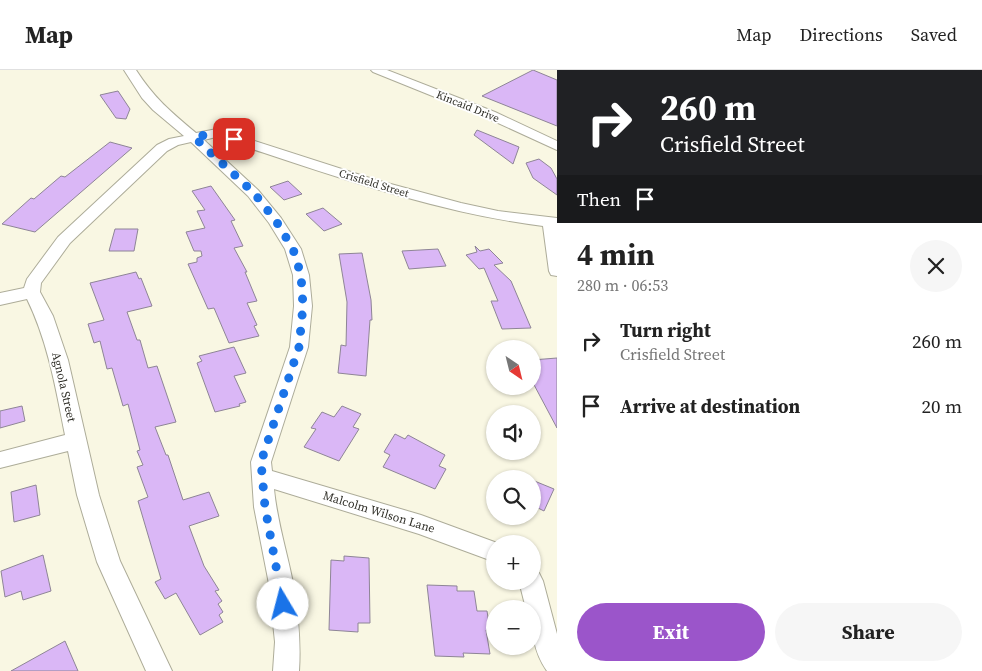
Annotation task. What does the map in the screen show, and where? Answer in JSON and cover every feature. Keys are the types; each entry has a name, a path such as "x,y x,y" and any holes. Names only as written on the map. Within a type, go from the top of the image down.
{"street":[{"path":"130,70 146,95 254,193 276,221 293,249 301,275 303,306 299,347 261,462 265,507 281,584 287,633 286,671"},
{"name":"Kincaid Drive","path":"377,70 491,115 557,146"},
{"path":"162,148 175,122"},
{"name":"Crisfield Street","path":"194,137 217,133 371,183 458,207 498,216 553,222"},
{"path":"0,299 32,292 33,283 64,240 162,148 174,142 194,137"},
{"path":"553,222 557,271"},
{"name":"Agnola Street","path":"32,292 44,316 59,360 88,495 109,562 159,671"},
{"path":"0,460 76,441"},
{"name":"Malcolm Wilson Lane","path":"262,476 422,525 486,549"},
{"path":"533,590 550,652 557,662"}],"building":[{"path":"533,70 557,80 557,126 482,96"},
{"path":"118,91 130,109 126,119 116,118 100,95"},
{"path":"477,130 519,147 513,164 474,135"},
{"path":"110,142 132,148 35,232 2,224 31,198 34,199 61,176 65,177"},
{"path":"539,159 551,168 557,179 557,195 533,178 526,163"},
{"path":"288,181 302,194 284,200 270,187"},
{"path":"211,186 235,220 231,221 243,246 234,248 247,272 245,272 257,301 247,303 257,325 254,326 259,336 229,343 214,308 208,309 188,264 197,262 197,258 202,256 201,251 194,251 186,232 205,228 197,211 205,210 192,191"},
{"path":"323,208 342,224 324,231 306,214"},
{"path":"115,229 138,229 134,251 109,251"},
{"path":"475,246 480,251 489,249 503,263 494,265 511,281 531,328 502,329 491,301 498,301 484,268 479,269 466,255 477,252"},
{"path":"438,249 446,266 409,269 402,251"},
{"path":"362,253 371,300 372,320 370,320 366,376 338,373 341,345 346,346 347,302 339,254"},
{"path":"136,272 139,279 141,278 152,306 127,312 137,340 140,340 148,368 157,366 176,422 155,427 166,455 168,455 183,500 209,492 219,516 189,526 204,566 219,590 215,591 222,601 218,604 223,612 219,615 223,622 200,635 176,593 165,599 155,582 161,579 138,501 148,497 137,467 143,465 137,451 140,450 128,404 123,406 112,368 107,369 100,341 94,343 88,324 104,320 90,283"},
{"path":"234,347 246,373 234,376 246,402 239,404 240,406 215,412 197,363 202,361 199,356"},
{"path":"557,358 557,428 539,395 541,395 541,359"},
{"path":"22,406 25,421 0,428 0,411"},
{"path":"342,406 361,414 353,427 359,429 339,461 304,447 316,429 311,428 322,412 334,417"},
{"path":"395,434 405,439 408,435 445,455 439,466 446,469 435,489 383,467 390,455 384,452"},
{"path":"541,484 554,489 544,511 541,510"},
{"path":"36,485 40,515 14,522 11,492"},
{"path":"43,555 51,591 23,600 21,591 5,597 1,571"},
{"path":"344,556 369,558 370,623 358,623 358,632 329,630 331,560 344,561"},
{"path":"427,585 457,586 457,591 474,591 477,611 486,611 486,654 463,653 464,657 435,656"},
{"path":"65,641 78,671 11,671"}],"route":[{"path":"234,139 217,133 194,137 254,193 276,221 293,249 301,275 303,306 299,347 261,462 265,507 281,584 283,604"}]}
